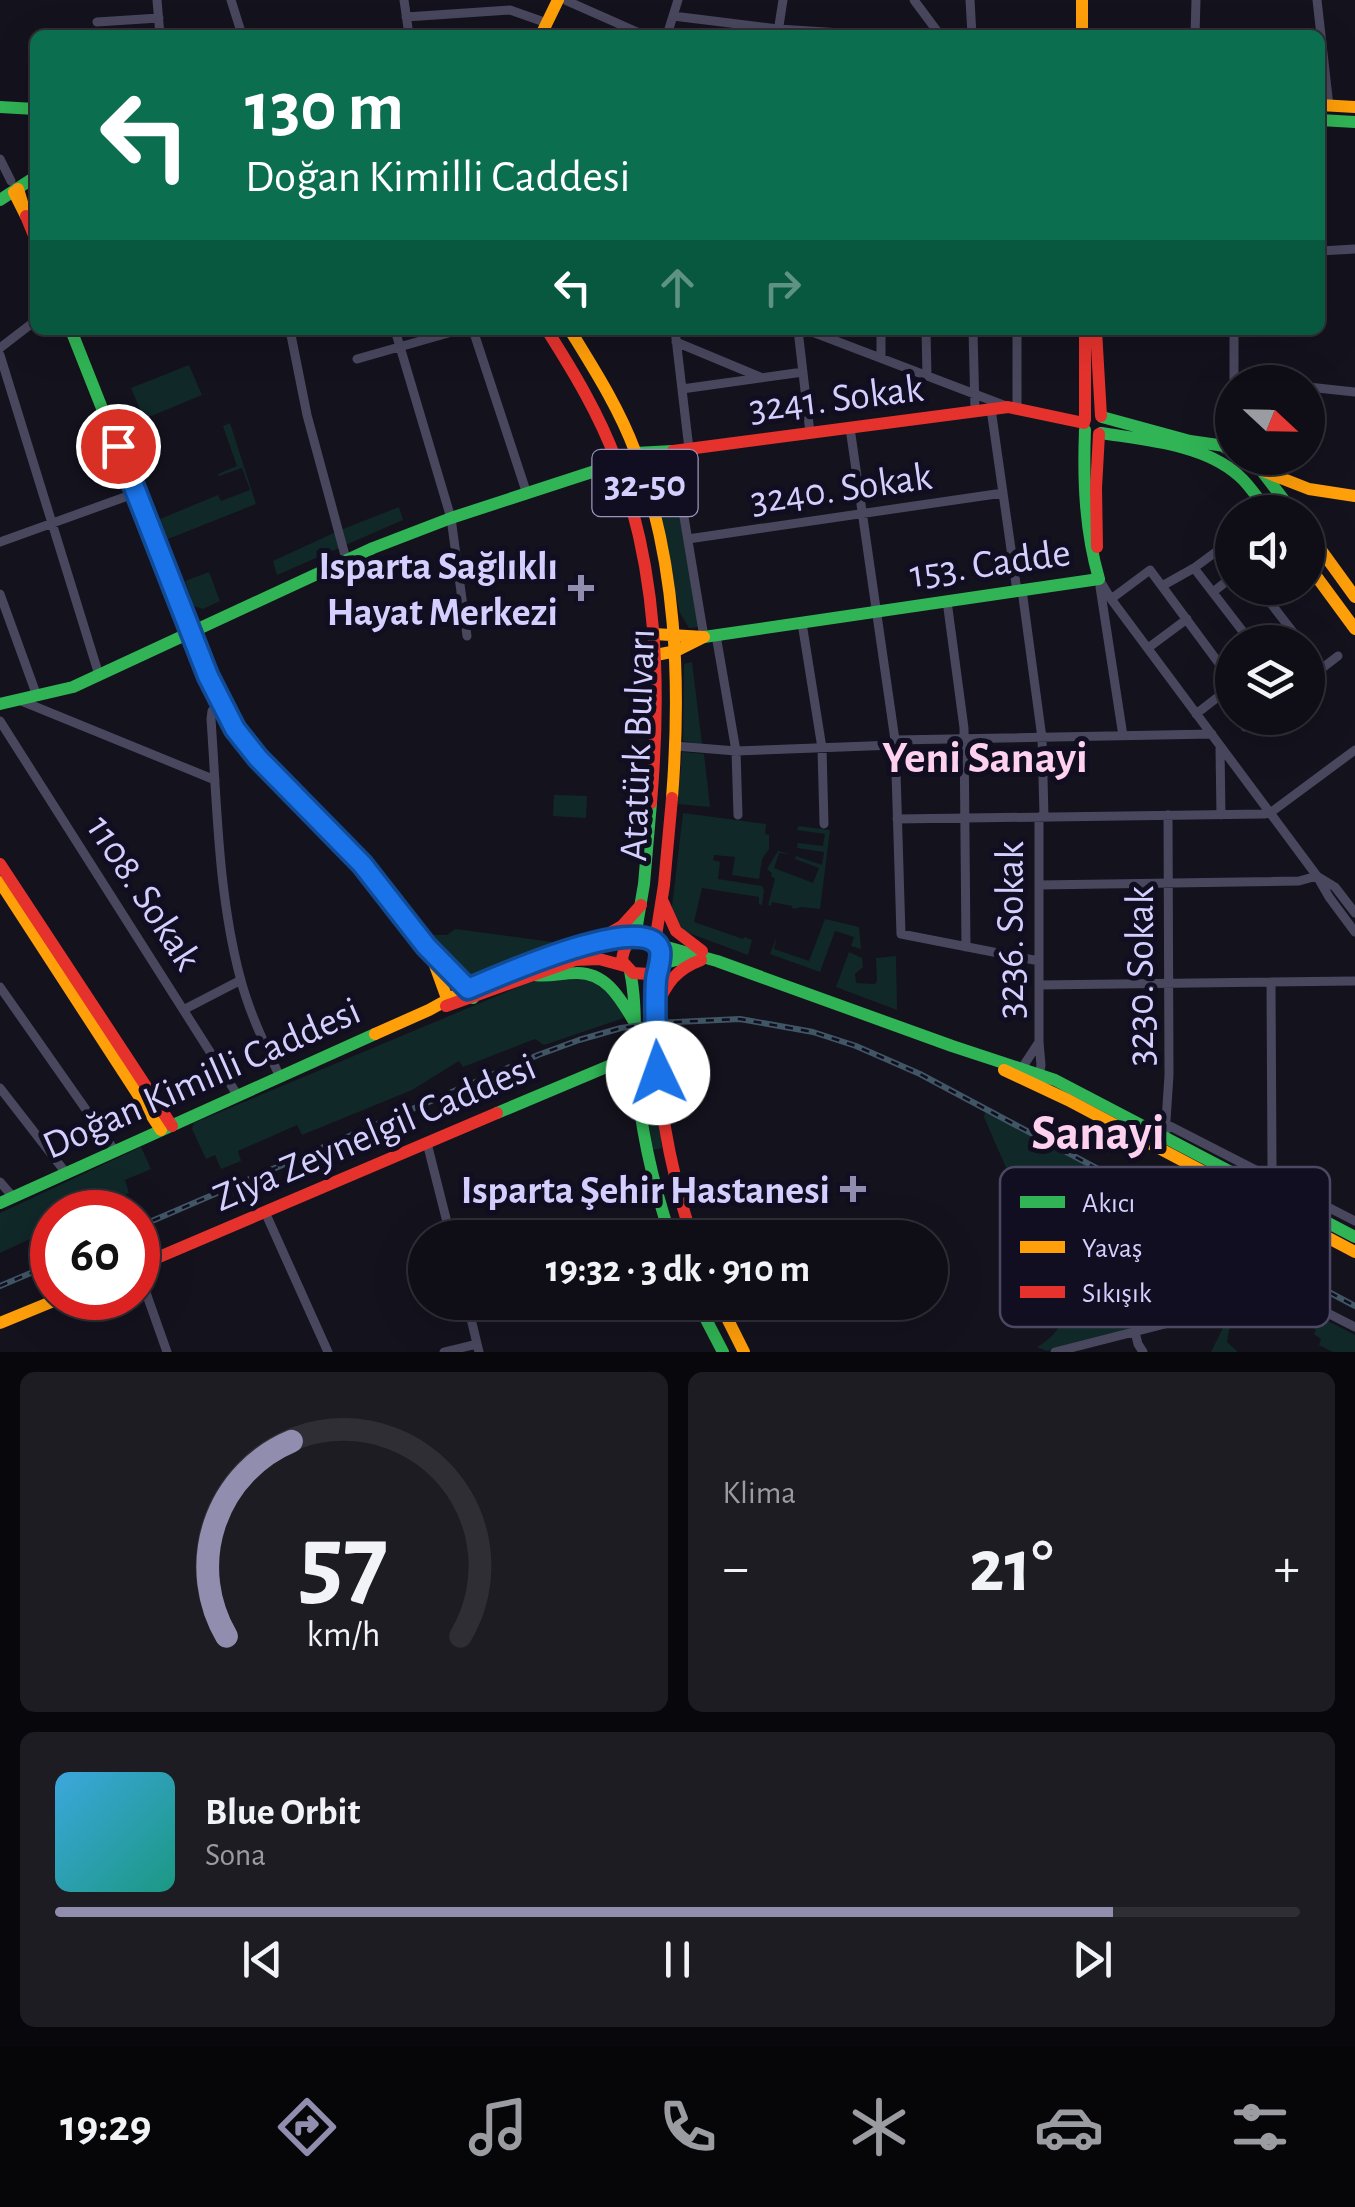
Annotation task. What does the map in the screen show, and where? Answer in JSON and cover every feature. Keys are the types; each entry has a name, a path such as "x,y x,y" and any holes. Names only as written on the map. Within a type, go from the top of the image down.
{"main road":[{"path":"546,30 558,0"},
{"path":"547,30 567,0"},
{"path":"1082,0 1082,30"},
{"path":"1325,106 1355,106"},
{"path":"0,107 30,109"},
{"path":"1325,120 1355,122"},
{"path":"0,200 30,179"},
{"path":"14,187 30,226"},
{"path":"73,335 221,705 247,746 362,864 426,946 470,993"},
{"name":"Atatürk Bulvarı","path":"550,335 587,396 618,465 642,552 654,634 658,697 655,753 642,903 633,938"},
{"name":"Atatürk Bulvarı","path":"573,335 598,376 637,458 662,548 675,634 675,746 656,943"},
{"path":"1085,335 1091,428"},
{"path":"1096,335 1102,416"},
{"name":"3241. Sokak","path":"0,704 73,687 346,559 451,518 637,458 689,448 1012,408 1215,460"},
{"path":"1098,579 1090,414 1215,445"},
{"path":"1238,475 1253,495"},
{"path":"1266,475 1280,495 1309,489"},
{"path":"1273,475 1309,489 1355,496"},
{"path":"1325,556 1355,597"},
{"name":"153. Cadde","path":"710,636 1098,579"},
{"path":"1325,588 1355,629"},
{"path":"654,634 710,636"},
{"path":"656,656 710,636"},
{"path":"0,864 166,1128"},
{"path":"0,882 4,896 166,1128"},
{"path":"662,899 678,934 716,960"},
{"path":"594,942 622,926 642,903"},
{"path":"665,1220 644,1139 634,992 622,952 633,938 648,937 656,943 716,960 1038,1079 1218,1167"},
{"name":"Doğan Kimilli Caddesi","path":"6,1200 568,949 633,938"},
{"path":"656,943 660,956 655,1010 658,1073 666,1137 687,1220"},
{"path":"426,946 448,1002"},
{"name":"Doğan Kimilli Caddesi","path":"470,993 583,958 602,959 627,968"},
{"path":"627,968 643,975 678,960 716,960"},
{"path":"655,1010 672,976 683,966 701,960"},
{"path":"533,975 553,978 581,973 601,980 615,990 635,1023"},
{"name":"Ziya Zeynelgil Caddesi","path":"160,1258 636,1055"},
{"path":"1038,1079 1072,1088 1165,1130 1227,1167"},
{"path":"1330,1224 1355,1237"},
{"path":"1330,1235 1355,1252"},
{"path":"0,1323 30,1311"},
{"path":"706,1320 723,1352"},
{"path":"728,1320 744,1352"}],"street":[{"path":"157,0 160,30"},
{"path":"231,0 240,30"},
{"path":"404,0 408,30"},
{"path":"567,0 633,30"},
{"path":"669,30 678,0"},
{"path":"778,30 783,0"},
{"path":"914,0 936,30"},
{"path":"970,0 972,30"},
{"path":"1195,30 1196,0"},
{"path":"1317,0 1319,30"},
{"path":"406,17 510,5 545,30"},
{"path":"673,16 765,30"},
{"path":"97,22 159,18"},
{"path":"0,160 14,187"},
{"path":"1325,250 1355,249"},
{"path":"30,325 0,351 99,675"},
{"path":"291,335 307,415 346,559"},
{"path":"396,335 451,518 467,636"},
{"path":"358,358 442,335"},
{"path":"475,335 527,494"},
{"path":"675,335 689,448"},
{"path":"799,335 810,433"},
{"path":"820,335 1012,408 1016,335"},
{"path":"881,335 881,358"},
{"path":"926,335 926,376"},
{"path":"974,335 975,411"},
{"path":"1234,335 1234,365"},
{"path":"676,342 763,378"},
{"path":"682,389 803,372"},
{"path":"1325,389 1355,392"},
{"name":"3236. Sokak","path":"991,409 1042,738 1038,1079"},
{"path":"850,428 896,742 901,934 1039,962"},
{"path":"673,451 688,539 736,751 738,814"},
{"path":"0,542 136,493"},
{"name":"3240. Sokak","path":"688,539 1003,493"},
{"path":"1162,586 1215,555"},
{"path":"1194,568 1237,625"},
{"path":"1112,600 1150,570 1215,660"},
{"path":"1098,579 1122,736"},
{"name":"153. Cadde","path":"1098,579 1318,876 1355,932"},
{"path":"0,594 37,696"},
{"path":"946,602 964,739 966,947"},
{"path":"1148,648 1186,619"},
{"path":"802,622 822,748 824,824"},
{"path":"1325,666 1338,656"},
{"path":"1196,714 1215,698"},
{"path":"18,700 216,780"},
{"path":"221,705 212,711 211,718 226,903 241,980 280,1077"},
{"name":"1108. Sokak","path":"0,720 238,1096"},
{"path":"675,746 736,751 964,739 1212,734"},
{"path":"1220,746 1221,815"},
{"path":"898,818 1270,812 1355,750"},
{"name":"3230. Sokak","path":"1165,1130 1170,1075 1168,816"},
{"path":"1039,885 1299,881 1318,876"},
{"name":"153. Cadde","path":"1318,876 1335,887 1355,913"},
{"path":"184,1009 241,980"},
{"path":"1039,985 1355,981"},
{"path":"1269,1167 1270,982"},
{"path":"0,988 115,1151"},
{"name":"3236. Sokak","path":"1020,1072 1039,1042"},
{"path":"0,1088 66,1173"},
{"path":"427,1143 446,1220"},
{"path":"0,1182 6,1200"},
{"path":"265,1212 328,1352"},
{"path":"1330,1213 1355,1221"},
{"path":"1330,1315 1355,1328"},
{"path":"156,1320 167,1352"},
{"path":"444,1352 478,1348 471,1320"},
{"path":"1055,1352 1153,1327"},
{"path":"1135,1332 1143,1352"}],"green space":[{"path":"189,365 202,395 144,419 131,388"},
{"path":"230,423 256,504 168,539 160,519 218,495 221,501 250,490 242,468 218,474 237,466 223,426"},
{"path":"670,460 699,627 689,628 680,613 647,473 650,465"},
{"path":"399,507 403,520 277,575 273,561"},
{"path":"209,572 220,601 203,609 194,606 185,581"},
{"path":"692,662 702,744 683,741 684,664"},
{"path":"682,752 704,754 710,807 678,804"},
{"path":"554,795 587,796 586,818 553,816"},
{"path":"683,813 766,824 769,849 762,859 759,879 732,875 735,857 714,855 713,860 720,862 718,879 762,886 762,905 759,897 702,888 694,922 752,940 748,955 686,932 678,924 672,907"},
{"path":"798,826 830,830 820,909 793,909 772,902 768,905 775,879 767,869 778,851 790,854 779,853 774,868 813,883 819,868 795,859 796,856 822,865 824,852 797,848 798,843 823,846 825,834 797,830"},
{"path":"825,919 859,927 861,949 851,946 854,937 835,931 820,972 770,954 777,936 774,949 809,961"},
{"path":"455,929 567,944 473,978 455,966 431,935 447,935"},
{"path":"849,952 862,958 863,967 855,974 856,983 875,984 876,958 896,956 897,1010 836,987"},
{"path":"575,976 599,982 621,1007 624,1018 544,1045 535,1039 463,1067 459,1061 412,1090 302,1135 297,1125 238,1151 241,1161 221,1169 215,1155 206,1159 192,1129 194,1123 535,980"},
{"path":"649,1029 662,1148 653,1150 641,1030"},
{"path":"986,1109 1095,1167 1006,1167 984,1117"},
{"path":"141,1147 151,1169 125,1180 128,1190 49,1190"},
{"path":"30,1199 30,1239 0,1253 0,1213"},
{"path":"1330,1322 1355,1335 1355,1352 1333,1352 1319,1345 1321,1339 1314,1334 1316,1330 1310,1327 1330,1327"},
{"path":"1136,1327 1047,1351 1037,1347 1058,1328"},
{"path":"1224,1327 1232,1327 1227,1342 1238,1352 1211,1352"}],"railway":[{"path":"160,1218 538,1055 621,1028 655,1023 740,1019 813,1032 856,1046 920,1074 1094,1167"},
{"path":"0,1286 30,1273"},
{"path":"1330,1293 1355,1306"}],"traffic: fast":[{"path":"0,107 30,109"},
{"path":"1325,120 1355,122"},
{"path":"0,200 30,180"},
{"path":"73,335 208,676 228,717 247,746 362,864 473,998"},
{"path":"1102,417 1215,445"},
{"path":"1085,430 1086,505 1099,579"},
{"path":"1101,433 1173,445 1208,456 1242,479 1255,495"},
{"path":"673,451 626,468 592,472 635,453 673,451"},
{"path":"0,704 73,687 373,548 592,472"},
{"path":"1265,475 1280,495"},
{"path":"704,637 1099,579"},
{"path":"635,937 651,803"},
{"path":"656,944 717,961 1055,1080 1221,1167"},
{"path":"658,965 694,960"},
{"path":"630,971 641,1114 666,1220"},
{"path":"535,975 576,973 596,977 612,989 635,1023"},
{"path":"0,1203 375,1034"},
{"path":"497,1113 635,1055"},
{"path":"1330,1224 1355,1237"},
{"path":"706,1320 723,1352"}],"traffic: slow":[{"path":"543,30 558,0"},
{"path":"1082,0 1082,30"},
{"path":"1325,105 1355,107"},
{"path":"14,192 26,216 18,189"},
{"path":"573,335 629,435 660,535 673,623 676,711 672,798"},
{"path":"1273,475 1309,489 1355,496"},
{"path":"1325,556 1355,597"},
{"path":"1325,588 1355,629"},
{"path":"654,634 704,637 676,651 656,655"},
{"path":"0,882 161,1130"},
{"path":"375,1034 467,989 568,949 632,939"},
{"path":"432,957 449,1004"},
{"path":"1004,1070 1195,1167"},
{"path":"1330,1239 1355,1252"},
{"path":"0,1323 30,1311"},
{"path":"728,1320 744,1352"}],"traffic: jam":[{"path":"26,216 30,226"},
{"path":"550,335 609,443 641,543 655,672 651,803"},
{"path":"1085,335 1085,420"},
{"path":"1096,335 1101,416"},
{"path":"673,451 1008,407 1084,423"},
{"path":"1097,547 1099,434"},
{"path":"655,942 672,798"},
{"path":"0,864 172,1126"},
{"path":"663,902 676,931 702,951"},
{"path":"603,937 622,926 641,905"},
{"path":"657,967 649,974 633,973 622,961 628,944 644,936 660,950 655,1013 661,1099 670,1155 687,1220"},
{"path":"446,1006 575,960 599,959 625,966"},
{"path":"656,1008 673,978 701,960"},
{"path":"160,1257 497,1113"}],"place":[{"name":"Isparta Sağlıklı Hayat Merkezi","path":"581,588"},
{"name":"Isparta Şehir Hastanesi","path":"853,1189"}],"district":[{"name":"Yeni Sanayi","path":"985,756"},
{"name":"Sanayi","path":"1098,1131"}],"route":[{"path":"118,446 216,695 247,746 362,864 426,946 468,989 577,946 638,936 652,939 660,956 655,1010 658,1073"}]}
